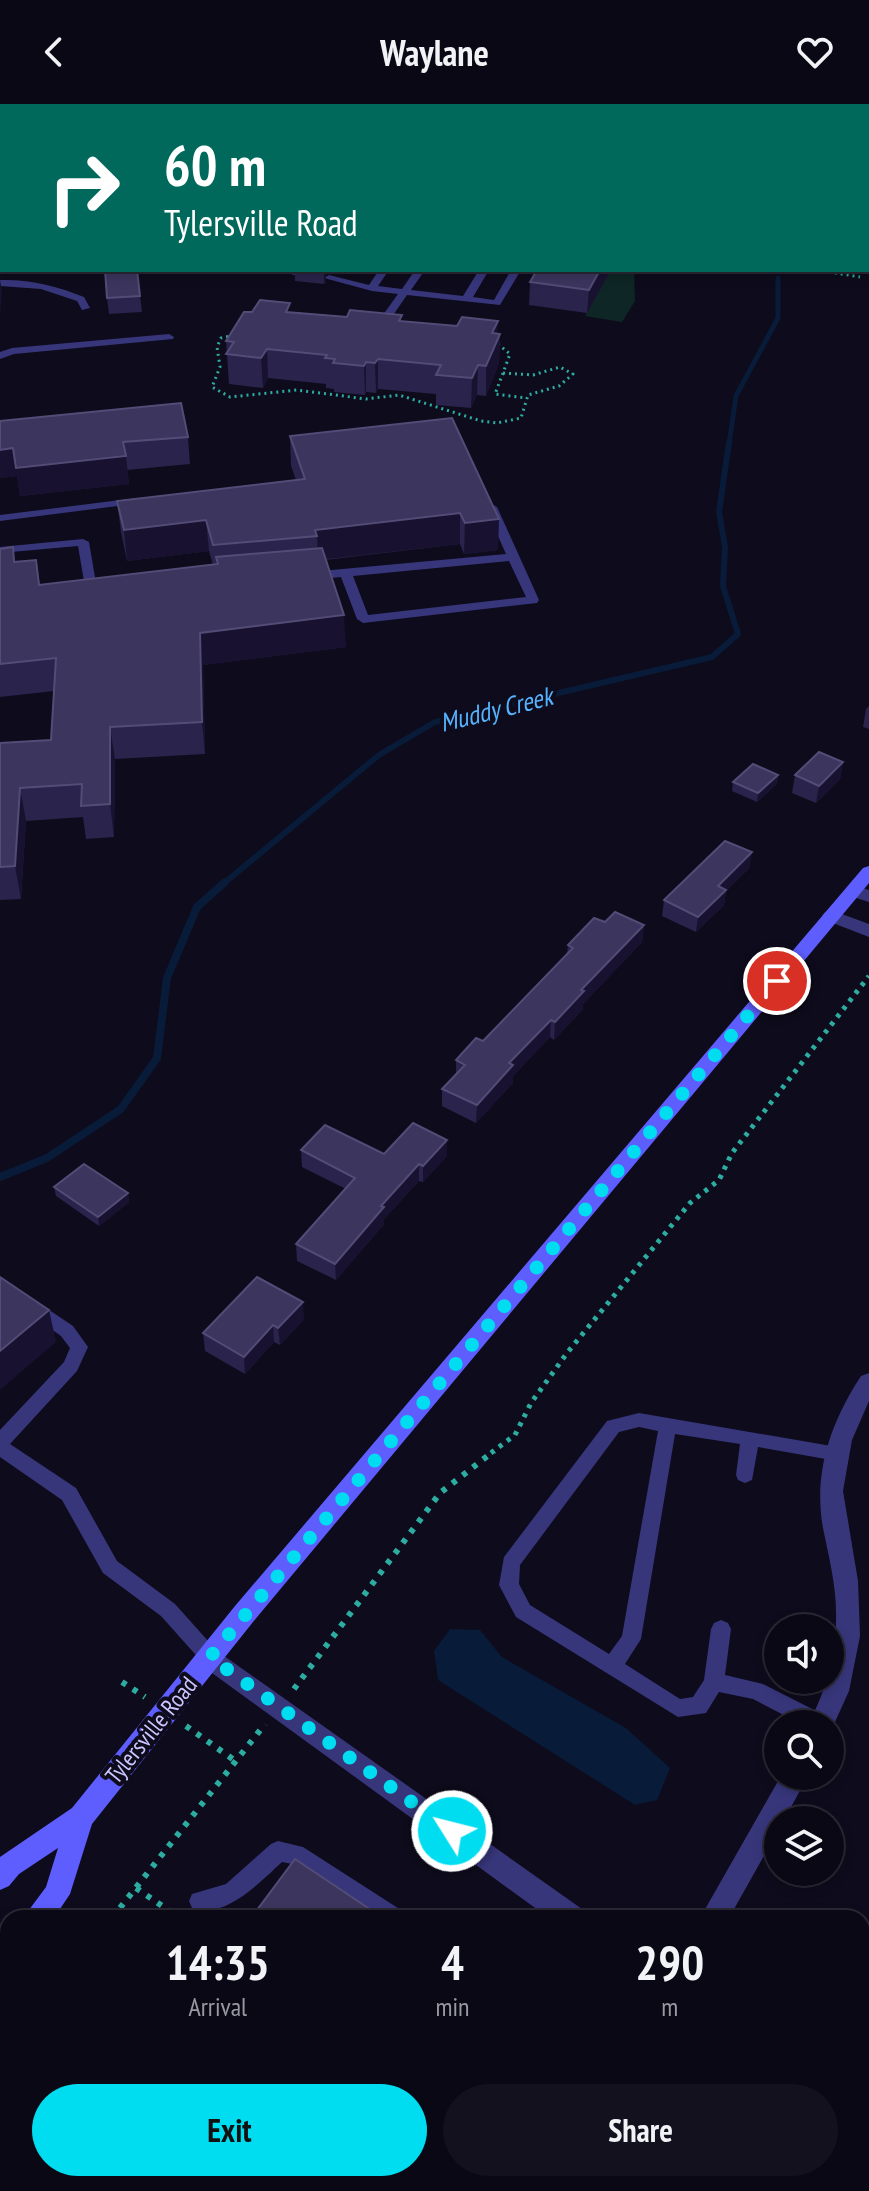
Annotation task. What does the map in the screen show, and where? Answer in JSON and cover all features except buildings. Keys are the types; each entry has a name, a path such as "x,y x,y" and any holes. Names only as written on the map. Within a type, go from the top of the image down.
{"main road":[{"name":"Tylersville Road","path":"0,1877 10,1865 81,1817 210,1657 831,916 861,894 869,872"},
{"name":"Tylersville Road","path":"44,1910 57,1894 81,1817"}],"street":[{"path":"831,916 869,931"},
{"path":"830,1710 840,1678 849,1625 846,1582 833,1524 832,1480 837,1453 853,1406 869,1382"},
{"path":"210,1657 561,1910"},
{"path":"719,1910 787,1790"}],"lane":[{"path":"292,272 301,274"},
{"path":"372,288 383,272"},
{"path":"385,319 419,272"},
{"path":"466,300 483,272"},
{"path":"329,278 404,293 497,303 515,272"},
{"path":"0,283 26,281 51,287 81,299 85,308"},
{"path":"0,356 12,351 169,337"},
{"path":"346,573 363,619 533,600 483,489"},
{"path":"0,518 138,501"},
{"path":"0,550 83,542 92,593 108,592"},
{"path":"298,577 513,557"},
{"path":"0,1284 67,1331 79,1347 71,1366 0,1445 69,1494 110,1567 168,1610 210,1657"},
{"path":"721,1629 714,1682 699,1706 678,1708 523,1611 509,1585 511,1563 613,1426 639,1420 837,1453"},
{"path":"612,1667 631,1639 668,1424"},
{"path":"745,1475 750,1438"},
{"path":"714,1682 756,1690 795,1710"},
{"path":"200,1901 232,1893 278,1851 296,1854 381,1910"}],"path":[{"path":"829,272 869,279"},
{"path":"503,373 537,374 553,367 569,369 573,374 559,386 526,398 495,394 510,354 498,344 407,335 372,340 354,331 254,321 245,333 221,338 217,347 220,367 212,387 230,397 297,390 366,399 410,396 497,423 521,418 526,398"},
{"path":"314,1666 440,1493 515,1435 531,1403 567,1353 690,1203 719,1180 732,1153 869,976"},
{"path":"118,1910 234,1760"},
{"path":"136,1888 168,1910"}],"green space":[{"path":"610,272 634,272 635,301 622,322 585,316"}],"water":[{"path":"450,1629 480,1630 502,1657 626,1728 670,1768 657,1800 635,1805 438,1680 434,1651"}],"waterway":[{"name":"Muddy Creek","path":"729,444 736,396 778,318 778,278"},
{"name":"Muddy Creek","path":"223,884 379,755 435,722 712,657 738,634 723,586 725,547 719,512 729,442"},
{"name":"Muddy Creek","path":"0,1177 47,1158 121,1109 157,1058 167,978 197,907 225,882"}],"route":[{"path":"452,1831 210,1657 777,981"}]}
